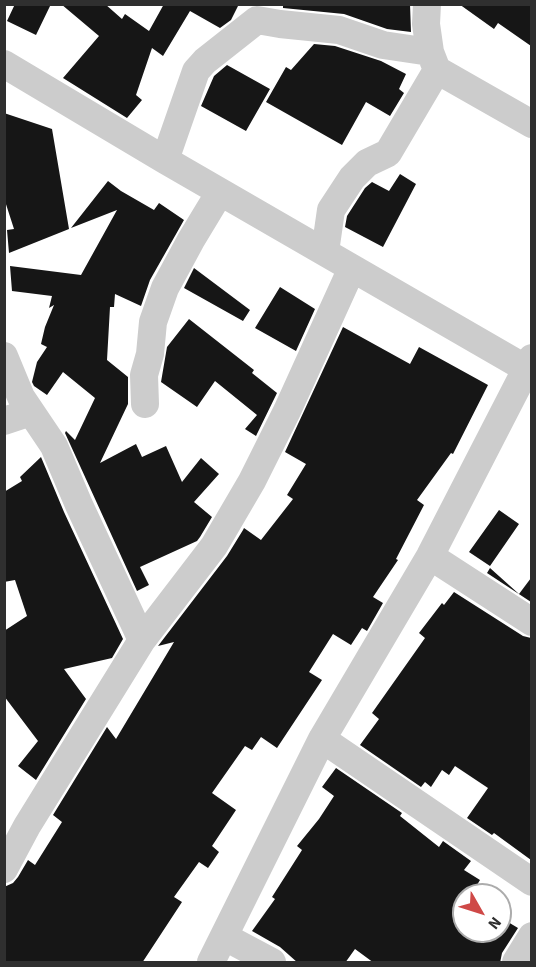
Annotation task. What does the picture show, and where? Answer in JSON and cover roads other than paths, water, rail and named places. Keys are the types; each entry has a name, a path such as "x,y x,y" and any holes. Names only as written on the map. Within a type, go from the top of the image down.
{"street":[{"path":"325,252 331,210 352,178 367,164 388,153 433,61 426,24 427,4"},
{"path":"165,160 196,71 258,10 280,24 339,30 433,61 531,124"},
{"path":"4,64 220,192 530,367 430,556 322,739 212,963"},
{"path":"145,404 144,375 150,354 153,322 165,288 190,240 220,192"},
{"path":"4,869 16,828 142,640 214,546 252,481 287,411 352,268"},
{"path":"4,357 21,397 54,446 142,640"},
{"path":"4,421 32,412"},
{"path":"430,556 531,622"},
{"path":"322,739 531,882"},
{"path":"516,963 531,936"},
{"path":"225,937 272,963"}]}
